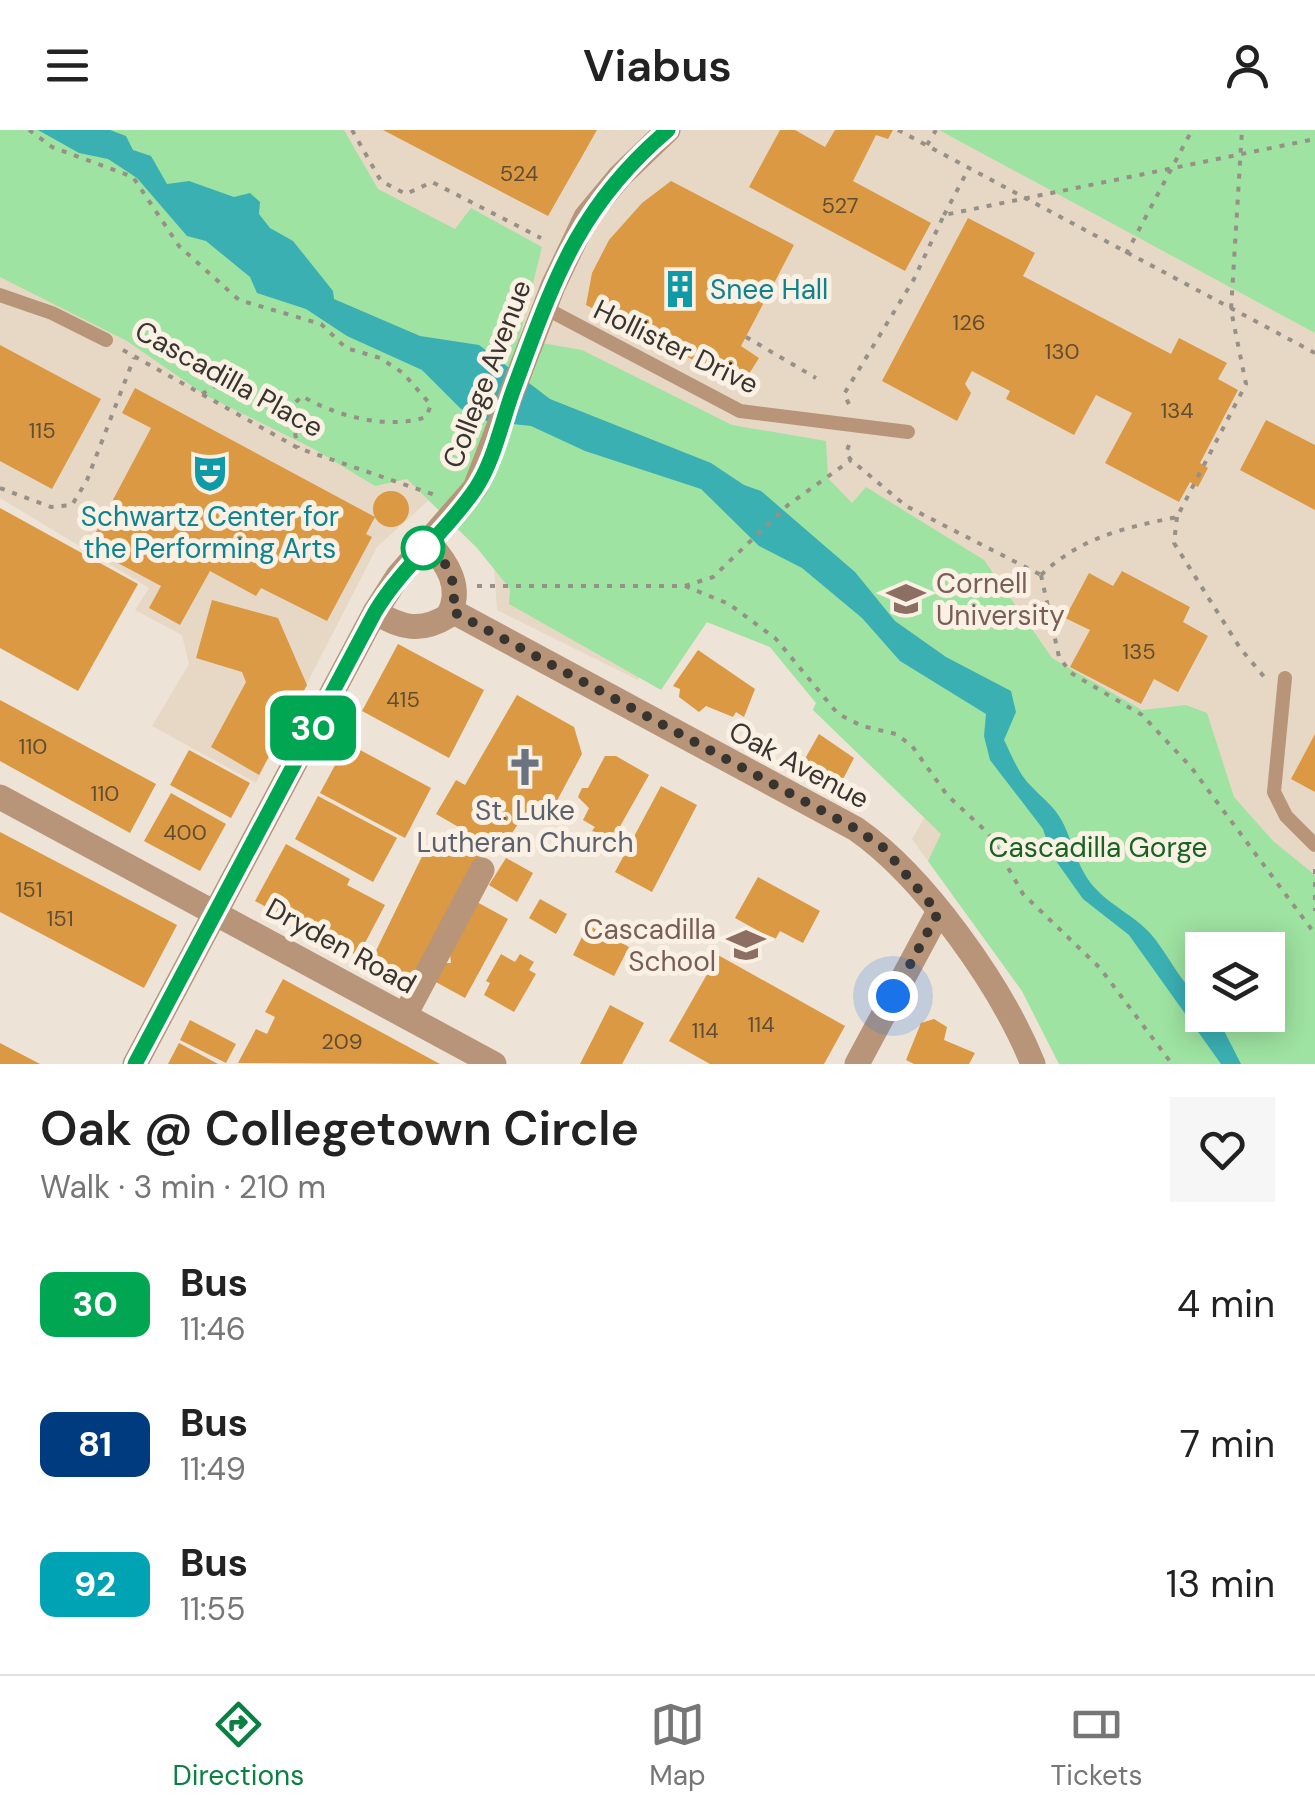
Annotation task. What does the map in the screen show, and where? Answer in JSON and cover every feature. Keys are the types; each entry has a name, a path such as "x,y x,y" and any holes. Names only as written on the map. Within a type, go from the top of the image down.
{"street":[{"name":"College Avenue","path":"135,1064 375,612 398,576 476,488 545,308 586,216 632,163 668,130"},
{"path":"375,612 410,628 430,626 452,611 453,580 428,542"},
{"name":"Oak Avenue","path":"452,611 856,829 884,848 938,913 1016,1023 1033,1064"},
{"name":"Dryden Road","path":"0,797 405,1015 481,1061"},
{"path":"405,1015 482,870"},
{"path":"857,1064 938,913"}],"lane":[{"name":"Cascadilla Place","path":"0,295 52,313 106,340"},
{"name":"Hollister Drive","path":"545,308 740,410 908,432"},
{"path":"1285,678 1279,713 1276,798 1286,816 1315,846"}],"path":[{"path":"29,130 52,146 132,177 178,246 240,300 321,324 346,348 380,358 403,373 431,405 426,417 412,422 326,410 302,396 290,408"},
{"path":"352,130 380,181 406,194 432,182 540,238"},
{"path":"898,130 1315,353"},
{"path":"927,146 936,130"},
{"path":"1126,254 1192,130"},
{"path":"1242,130 1230,310 1245,390 1178,517 1174,543 1240,648 1271,686 1279,713"},
{"path":"944,215 1315,138"},
{"path":"844,394 914,279 969,168"},
{"path":"746,337 816,378"},
{"name":"Cascadilla Place","path":"106,340 298,448 439,496"},
{"path":"0,488 51,508 72,505 87,480 134,356"},
{"path":"202,395 220,383 290,408"},
{"path":"290,408 298,448"},
{"path":"855,435 846,450 851,460 906,506 1041,574"},
{"path":"472,586 685,586 713,576 788,505 851,460"},
{"path":"1041,574 1068,549 1132,526 1178,517"},
{"path":"1041,574 1059,657 1071,674 1142,716 1191,767 1315,934"},
{"path":"685,586 729,604 776,639 838,714 862,726 896,734 912,746 946,794 989,834 1023,894 1100,968 1172,1064"},
{"path":"1315,869 1315,911"}],"shaded area":[{"name":"Cornell University","path":"0,130 1315,130 1315,1064 1059,1064 1022,991 912,839 927,813 813,710 816,703 770,647 676,610 638,680 497,610 490,511 439,491 377,547 256,783 152,726 189,664 182,635 135,610 149,588 0,498"}],"green space":[{"name":"Cascadilla Gorge","path":"0,130 344,130 378,189 455,229 471,208 542,247 519,339 582,350 732,425 826,441 828,478 852,503 866,487 984,560 1052,658 1142,710 1186,705 1207,713 1234,797 1273,841 1315,875 1315,1064 1059,1064 1022,991 928,861 941,834 813,710 816,703 770,647 707,622 661,690 509,604 510,589 477,548 407,479 375,486 314,449 205,395 127,341 0,277"},
{"path":"939,130 1315,130 1315,333"}],"water":[{"path":"38,130 110,130 126,136 133,150 151,156 167,184 189,181 234,197 250,193 260,202 259,214 270,228 293,241 333,291 334,299 420,336 479,345 550,399 711,463 744,485 761,491 855,572 895,621 946,657 1011,691 1016,712 1004,740 1020,771 1059,816 1090,882 1155,939 1185,982 1185,1014 1129,935 1083,899 1051,854 1043,829 990,760 984,736 986,714 900,661 862,618 802,568 759,546 701,489 585,451 531,426 487,421 461,409 422,370 347,336 306,309 257,293 250,277 206,241 187,236 137,178 108,159 79,153"},
{"path":"1198,1032 1225,1032 1241,1064 1221,1064"}],"building":[{"path":"383,130 597,130 548,216"},
{"path":"780,130 795,130 825,147 835,130 893,130 888,139 876,135 853,181 931,223 905,271 749,187"},
{"name":"Snee Hall","path":"671,181 794,245 741,346 759,358 742,385 586,305 592,273 609,240 642,203"},
{"path":"968,218 1035,253 1023,276 1171,354 1179,338 1227,363 1218,379 1238,390 1200,463 1208,468 1198,487 1190,482 1179,502 1105,463 1132,413 1096,395 1074,435 1006,399 1010,391 972,371 965,384 971,393 957,421 882,381"},
{"path":"0,345 101,399 52,489 0,461"},
{"name":"Schwartz Center for the Performing Arts","path":"135,388 375,517 366,534 372,537 327,621 261,588 256,596 210,571 180,625 149,608 161,586 88,547 151,428 122,413"},
{"path":"1266,420 1315,445 1315,510 1240,470"},
{"path":"391,491 404,496 409,509 404,522 391,527 378,522 373,509 378,496"},
{"path":"0,508 138,584 78,691 0,648"},
{"path":"1122,571 1190,607 1183,622 1208,636 1178,692 1154,679 1141,704 1070,667 1090,630 1065,618 1089,573 1113,586"},
{"path":"212,600 278,618 307,685 259,775 211,747 246,682 242,672 196,658"},
{"path":"398,644 484,690 449,758 362,711"},
{"path":"698,650 755,689 744,717 736,712 733,717 706,706 699,712 679,697 680,689 673,686"},
{"name":"St. Luke Lutheran Church","path":"517,695 574,727 582,754 545,823 526,812 500,851 436,814 456,780 465,785"},
{"path":"0,700 156,784 130,833 0,761"},
{"path":"819,734 854,758 841,783 856,792 852,798 828,779 824,785 811,778 814,772 802,764"},
{"path":"1315,734 1315,792 1291,779"},
{"path":"347,743 431,788 405,838 320,793"},
{"path":"189,750 250,783 231,818 170,785"},
{"path":"605,756 616,756 649,775 614,837 592,831 595,827 583,820 589,808 578,797 582,788 588,788"},
{"path":"661,786 697,805 652,892 615,872"},
{"path":"171,793 226,824 200,871 144,841"},
{"path":"318,796 397,838 373,882 295,839"},
{"path":"0,832 177,925 144,988 0,912"},
{"path":"434,832 485,859 416,986 371,961"},
{"path":"286,844 350,879 347,885 385,905 358,956 255,901"},
{"path":"506,858 533,873 517,902 489,885"},
{"path":"758,877 820,911 803,943 780,931 775,940 735,918"},
{"path":"540,899 567,914 556,934 529,918"},
{"path":"475,901 508,919 465,998 434,981 445,963 451,963 450,953"},
{"path":"588,925 629,947 614,976 573,955"},
{"path":"501,954 515,962 520,954 534,962 529,970 536,974 514,1012 484,995 490,983 486,981"},
{"path":"718,955 845,1026 824,1064 710,1064 669,1041"},
{"path":"283,979 440,1064 238,1063 256,1029 267,1034 275,1017 265,1012"},
{"path":"610,1005 644,1023 622,1064 580,1064"},
{"path":"934,1019 947,1027 944,1040 975,1053 969,1064 914,1064 906,1060 921,1023"},
{"path":"190,1020 236,1044 226,1063 180,1040"},
{"path":"0,1043 40,1064 0,1064"},
{"path":"179,1043 218,1064 168,1064"}],"bus line":[{"name":"30","path":"135,1064 375,612 398,576 476,488 553,286 586,216 644,150 668,130"}],"place":[{"name":"Snee Hall","path":"680,289"},
{"name":"Schwartz Center for the Performing Arts","path":"210,473"},
{"name":"Cornell University","path":"906,599"},
{"name":"St. Luke Lutheran Church","path":"525,767"},
{"name":"Cascadilla School","path":"746,945"}],"route":[{"path":"423,548 428,542 450,573 455,587 452,611 856,829 884,848 938,913 893,996"}]}
